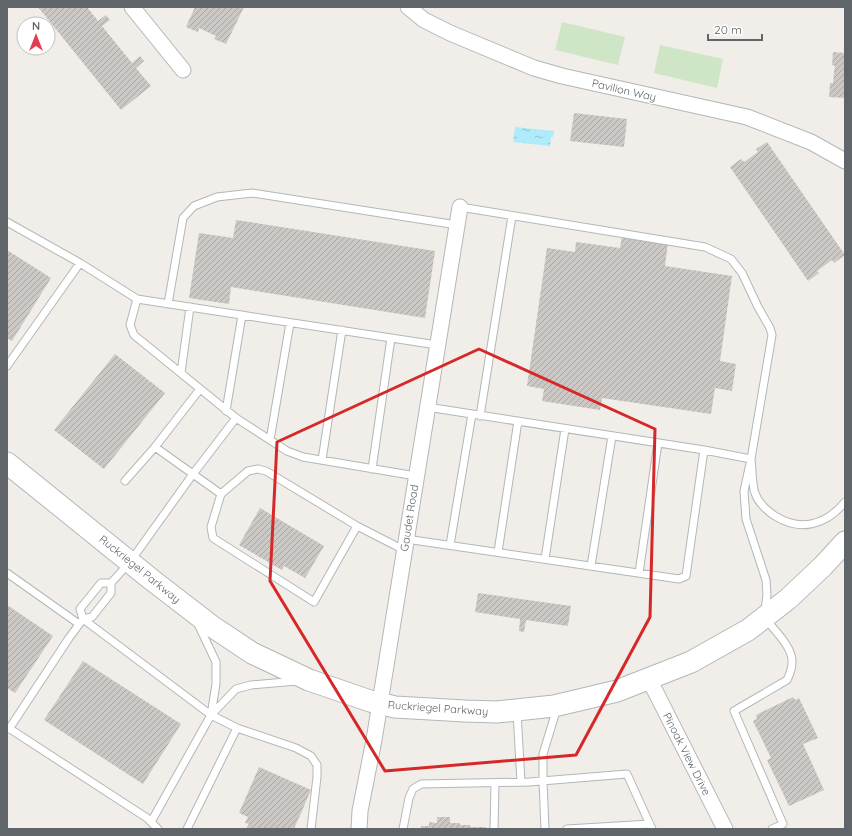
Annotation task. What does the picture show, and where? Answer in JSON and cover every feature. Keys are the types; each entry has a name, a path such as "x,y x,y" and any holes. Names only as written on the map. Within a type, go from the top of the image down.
{"main road":[{"name":"Ruckriegel Parkway","path":"7,463 152,580 213,627 252,653 309,680 370,702 394,707 497,712 557,705 617,692 691,662 748,630 788,599 824,566 845,542"}],"street":[{"path":"132,7 183,70"},
{"name":"Pavilion Way","path":"408,7 424,20 534,68 570,78 747,117 811,142 845,161"},
{"name":"Gaudet Road","path":"359,829 360,811 374,740 460,208"},
{"name":"Pinoak View Drive","path":"649,679 725,829"}],"lane":[{"path":"168,304 182,218 194,206 217,197 252,193 457,225"},
{"path":"460,208 705,247 731,258 742,273 758,308 770,328 772,335 751,459 744,491 746,519 766,580 767,594 764,618 789,648 792,661 791,671 787,680 734,711 783,824 772,829"},
{"path":"480,416 512,216"},
{"path":"7,222 80,263 137,299 437,345"},
{"path":"7,366 80,263"},
{"path":"137,299 130,325 134,335 226,411 287,451 303,457 416,476"},
{"path":"181,373 190,308"},
{"path":"226,411 242,315"},
{"path":"270,440 290,323"},
{"path":"322,460 342,330"},
{"path":"372,468 391,338"},
{"path":"125,481 155,447 200,389"},
{"path":"427,408 704,450 751,459"},
{"path":"450,545 472,414"},
{"path":"158,829 147,818 8,728 68,638 81,621 92,618 112,593 112,583 130,562 192,474 236,418"},
{"path":"498,552 518,421"},
{"path":"545,560 566,429"},
{"path":"592,566 612,436"},
{"path":"639,573 658,443"},
{"path":"155,447 221,494"},
{"path":"357,526 314,602 213,538 211,527 221,494 248,471 258,469 266,471 357,526 405,544 450,545 679,579 686,576 704,450"},
{"path":"751,459 754,492 761,504 783,521 797,525 809,525 825,519 838,510 845,502"},
{"path":"7,573 81,621 211,715 237,728 296,748 311,756 316,765 318,777 311,829"},
{"path":"81,621 80,609 100,583 112,583"},
{"path":"192,611 216,662 216,684 211,715"},
{"path":"151,822 211,715 236,689 251,684 309,680"},
{"path":"545,829 543,754 557,705"},
{"path":"517,710 521,782"},
{"path":"187,829 237,728"},
{"path":"403,829 409,798 413,789 421,784 543,781 626,774 651,827 567,829"},
{"path":"494,829 495,783"}],"highlighted area":[{"path":"479,349 655,429 650,617 576,755 385,771 270,581 277,442"}],"green space":[{"path":"562,22 625,37 618,65 555,50"},
{"path":"660,45 723,59 717,88 654,73"}],"water":[{"path":"515,127 554,131 553,137 551,137 550,146 513,142"}],"building":[{"path":"38,7 87,7 98,21 106,15 110,20 102,26 132,63 140,56 144,61 136,68 151,86 121,110 56,29 56,16 45,16"},
{"path":"195,7 244,7 226,44 214,39 216,36 199,28 198,32 186,27"},
{"path":"833,52 845,53 845,98 829,97 830,83 833,83 835,66 832,65"},
{"path":"574,113 627,119 624,147 570,141"},
{"path":"767,142 845,255 834,263 832,260 817,271 819,273 808,281 730,167 741,159 744,162 758,152 756,149"},
{"path":"236,220 435,251 425,318 231,287 229,304 189,298 199,233 233,238"},
{"path":"622,236 668,243 665,266 732,276 720,361 736,364 732,391 715,388 711,414 602,398 600,410 542,401 544,389 527,386 547,248 575,252 576,242 620,248"},
{"path":"7,250 51,278 12,341 7,338"},
{"path":"115,354 165,393 104,469 54,430"},
{"path":"260,508 324,546 305,578 284,566 282,570 239,545"},
{"path":"478,593 571,606 568,626 526,620 524,632 519,631 520,619 475,612"},
{"path":"7,605 53,636 15,693 7,688"},
{"path":"83,661 181,724 143,784 44,720"},
{"path":"793,697 795,700 799,698 818,738 803,744 824,790 789,806 767,760 771,758 753,721 757,719 756,715"},
{"path":"259,767 311,790 294,829 246,829 249,824 245,823 248,817 239,813"},
{"path":"437,817 450,817 450,823 470,825 470,827 486,827 486,829 421,829 421,826 429,826 429,822 437,823"}]}
